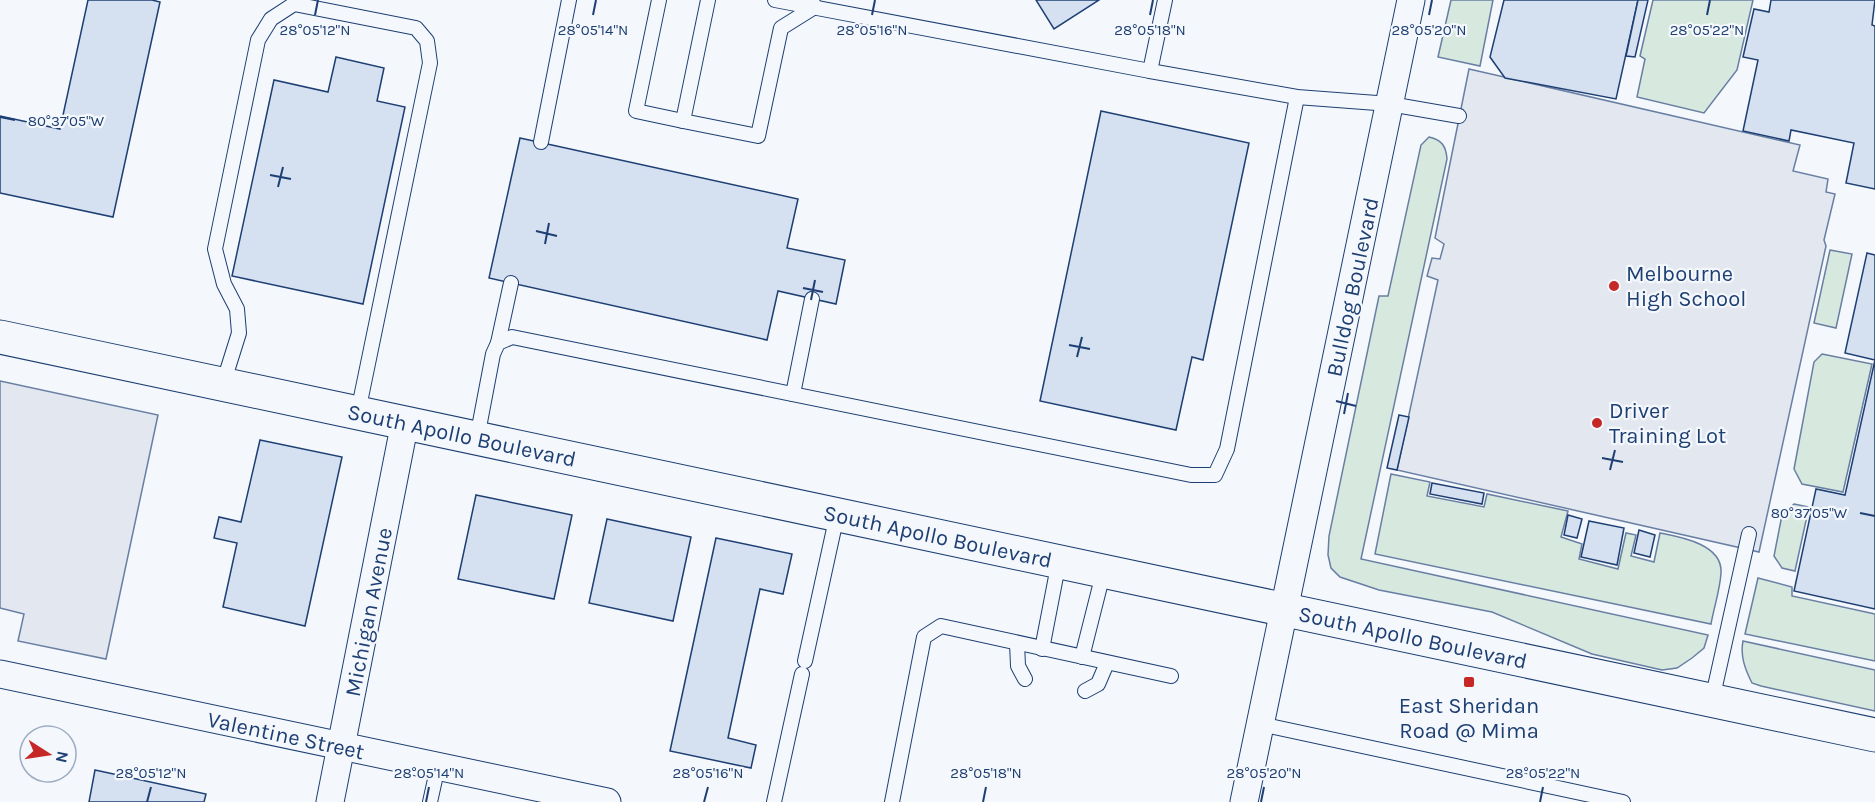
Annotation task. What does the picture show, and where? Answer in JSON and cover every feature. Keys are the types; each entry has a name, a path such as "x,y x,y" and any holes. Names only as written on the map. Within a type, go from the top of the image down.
{"street":[{"name":"Bulldog Boulevard","path":"1244,802 1411,0"},
{"name":"South Apollo Boulevard","path":"0,337 1875,735"},
{"name":"Michigan Avenue","path":"330,802 405,422"},
{"name":"Valentine Street","path":"0,674 607,802"}],"lane":[{"path":"541,142 569,0"},
{"path":"659,0 636,111 758,136 781,28 814,4"},
{"path":"683,121 708,0"},
{"path":"775,0 814,4 1150,71 1297,97 1390,104 1459,116"},
{"path":"1150,71 1165,0"},
{"path":"223,384 239,333 237,309 224,284 215,249 258,40 271,19 294,4 416,28 427,41 430,63 358,412"},
{"path":"498,343 512,337 1191,475 1215,475 1227,449 1297,97"},
{"path":"477,438 493,354 498,343 511,283"},
{"path":"793,394 812,299"},
{"path":"774,802 837,515"},
{"path":"1712,700 1749,534"},
{"path":"1042,649 1059,561"},
{"path":"1082,657 1104,570"},
{"path":"892,802 924,637 941,626 1171,676"},
{"path":"1017,643 1018,666 1025,679"},
{"path":"1085,691 1098,684 1107,663"},
{"path":"1260,724 1623,802"},
{"path":"430,802 438,766"}],"shaded area":[{"path":"1451,0 1493,0 1480,66 1438,57"},
{"path":"1653,0 1753,0 1737,70 1704,113 1637,97 1645,59 1640,56"},
{"path":"1469,69 1800,145 1793,171 1828,179 1826,192 1835,194 1824,240 1826,246 1759,552 1397,470 1438,280 1427,276 1432,258 1440,259 1444,244 1435,238"},
{"path":"1429,137 1442,144 1446,150 1447,159 1361,559 1708,635 1704,648 1677,668 1662,670 1592,654 1492,612 1379,590 1340,577 1331,568 1328,555 1329,536 1379,296 1388,296 1421,145"},
{"path":"1830,250 1852,254 1836,328 1814,323"},
{"path":"1822,354 1872,364 1843,492 1802,484 1794,469 1814,362"},
{"path":"0,381 158,415 106,659 18,641 24,614 0,608"},
{"path":"1391,474 1430,482 1427,496 1484,507 1487,494 1568,511 1561,537 1582,544 1579,559 1618,569 1626,533 1636,535 1631,556 1654,562 1660,533 1699,544 1715,555 1720,563 1721,573 1711,624 1375,554"},
{"path":"1794,504 1809,507 1795,571 1782,568 1774,556 1782,515"},
{"path":"1758,578 1792,587 1792,596 1875,614 1875,661 1745,634"},
{"path":"1743,641 1875,670 1875,711 1752,683 1744,662"}],"building":[{"path":"88,0 160,2 113,217 0,193 0,116 60,129"},
{"path":"1036,0 1099,0 1054,29"},
{"path":"1504,0 1638,0 1616,99 1505,78 1490,57"},
{"path":"1638,0 1648,0 1635,57 1626,56"},
{"path":"1771,0 1875,0 1872,25 1875,26 1875,189 1846,183 1854,143 1791,130 1789,141 1743,131 1758,60 1743,57 1754,9 1769,12"},
{"path":"336,57 384,68 377,101 405,107 363,304 232,276 274,80 328,92"},
{"path":"1101,111 1249,143 1203,360 1192,357 1176,430 1040,401"},
{"path":"520,138 798,199 787,248 845,260 836,304 778,291 767,340 489,278"},
{"path":"1867,253 1875,255 1875,360 1845,353"},
{"path":"1875,360 1875,609 1794,591 1816,489 1845,495"},
{"path":"1399,415 1409,417 1397,470 1387,468"},
{"path":"260,440 342,457 305,626 223,607 237,543 214,538 219,517 241,522"},
{"path":"1432,483 1484,493 1482,504 1430,494"},
{"path":"476,495 572,515 554,599 458,579"},
{"path":"1568,515 1582,519 1577,538 1564,535"},
{"path":"607,519 691,537 673,621 589,603"},
{"path":"1589,521 1624,528 1617,565 1581,557"},
{"path":"1639,530 1655,535 1650,557 1634,553"},
{"path":"716,538 792,554 783,594 760,589 728,738 756,745 751,768 670,751"},
{"path":"95,770 206,794 204,802 89,802"}],"place":[{"name":"Melbourne High School","path":"1614,286"},
{"name":"Driver Training Lot","path":"1597,423"},
{"name":"East Sheridan Road @ Mima","path":"1469,682"}]}
